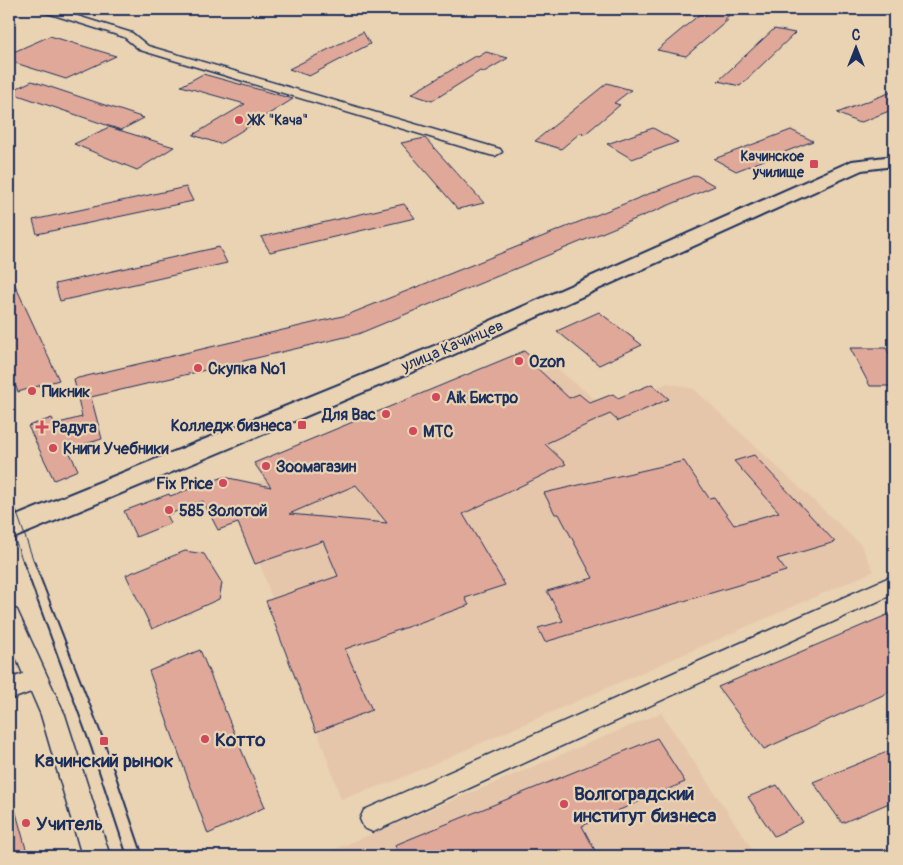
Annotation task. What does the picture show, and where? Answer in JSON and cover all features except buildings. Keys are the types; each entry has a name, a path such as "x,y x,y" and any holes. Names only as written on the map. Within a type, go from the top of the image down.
{"main road":[{"path":"858,165 894,151"},
{"name":"улица Качинцев","path":"9,530 442,350 858,165 894,161"}],"street":[{"path":"45,9 128,35 144,48 495,152"},
{"path":"374,819 894,584"},
{"path":"9,616 52,715 96,856"},
{"path":"9,690 37,679"}],"shaded area":[{"path":"555,367 605,407 668,383 694,389 861,545 874,571 392,782 341,799 235,491"},
{"path":"661,713 757,856 319,856"}],"tram line":[{"path":"9,490 34,562"},
{"path":"9,524 23,562"},
{"path":"23,561 91,747 127,856"},
{"path":"34,561 104,741 143,856"}],"place":[{"name":"ЖК \"Кача\"","path":"239,120"},
{"name":"Качинское училище","path":"814,164"},
{"name":"Ozon","path":"519,361"},
{"name":"Скупка №1","path":"198,368"},
{"name":"Пикник","path":"32,391"},
{"name":"Aik Бистро","path":"436,397"},
{"name":"Для Вас","path":"386,414"},
{"name":"Колледж бизнеса","path":"302,425"},
{"name":"Радуга","path":"42,427"},
{"name":"МТС","path":"413,431"},
{"name":"Книги Учебники","path":"53,448"},
{"name":"Зоомагазин","path":"266,466"},
{"name":"Fix Price","path":"223,483"},
{"name":"585 Золотой","path":"169,510"},
{"name":"Котто","path":"205,739"},
{"name":"Качинский рынок","path":"104,741"},
{"name":"Волгоградский институт бизнеса","path":"564,804"},
{"name":"Учитель","path":"26,823"}]}
